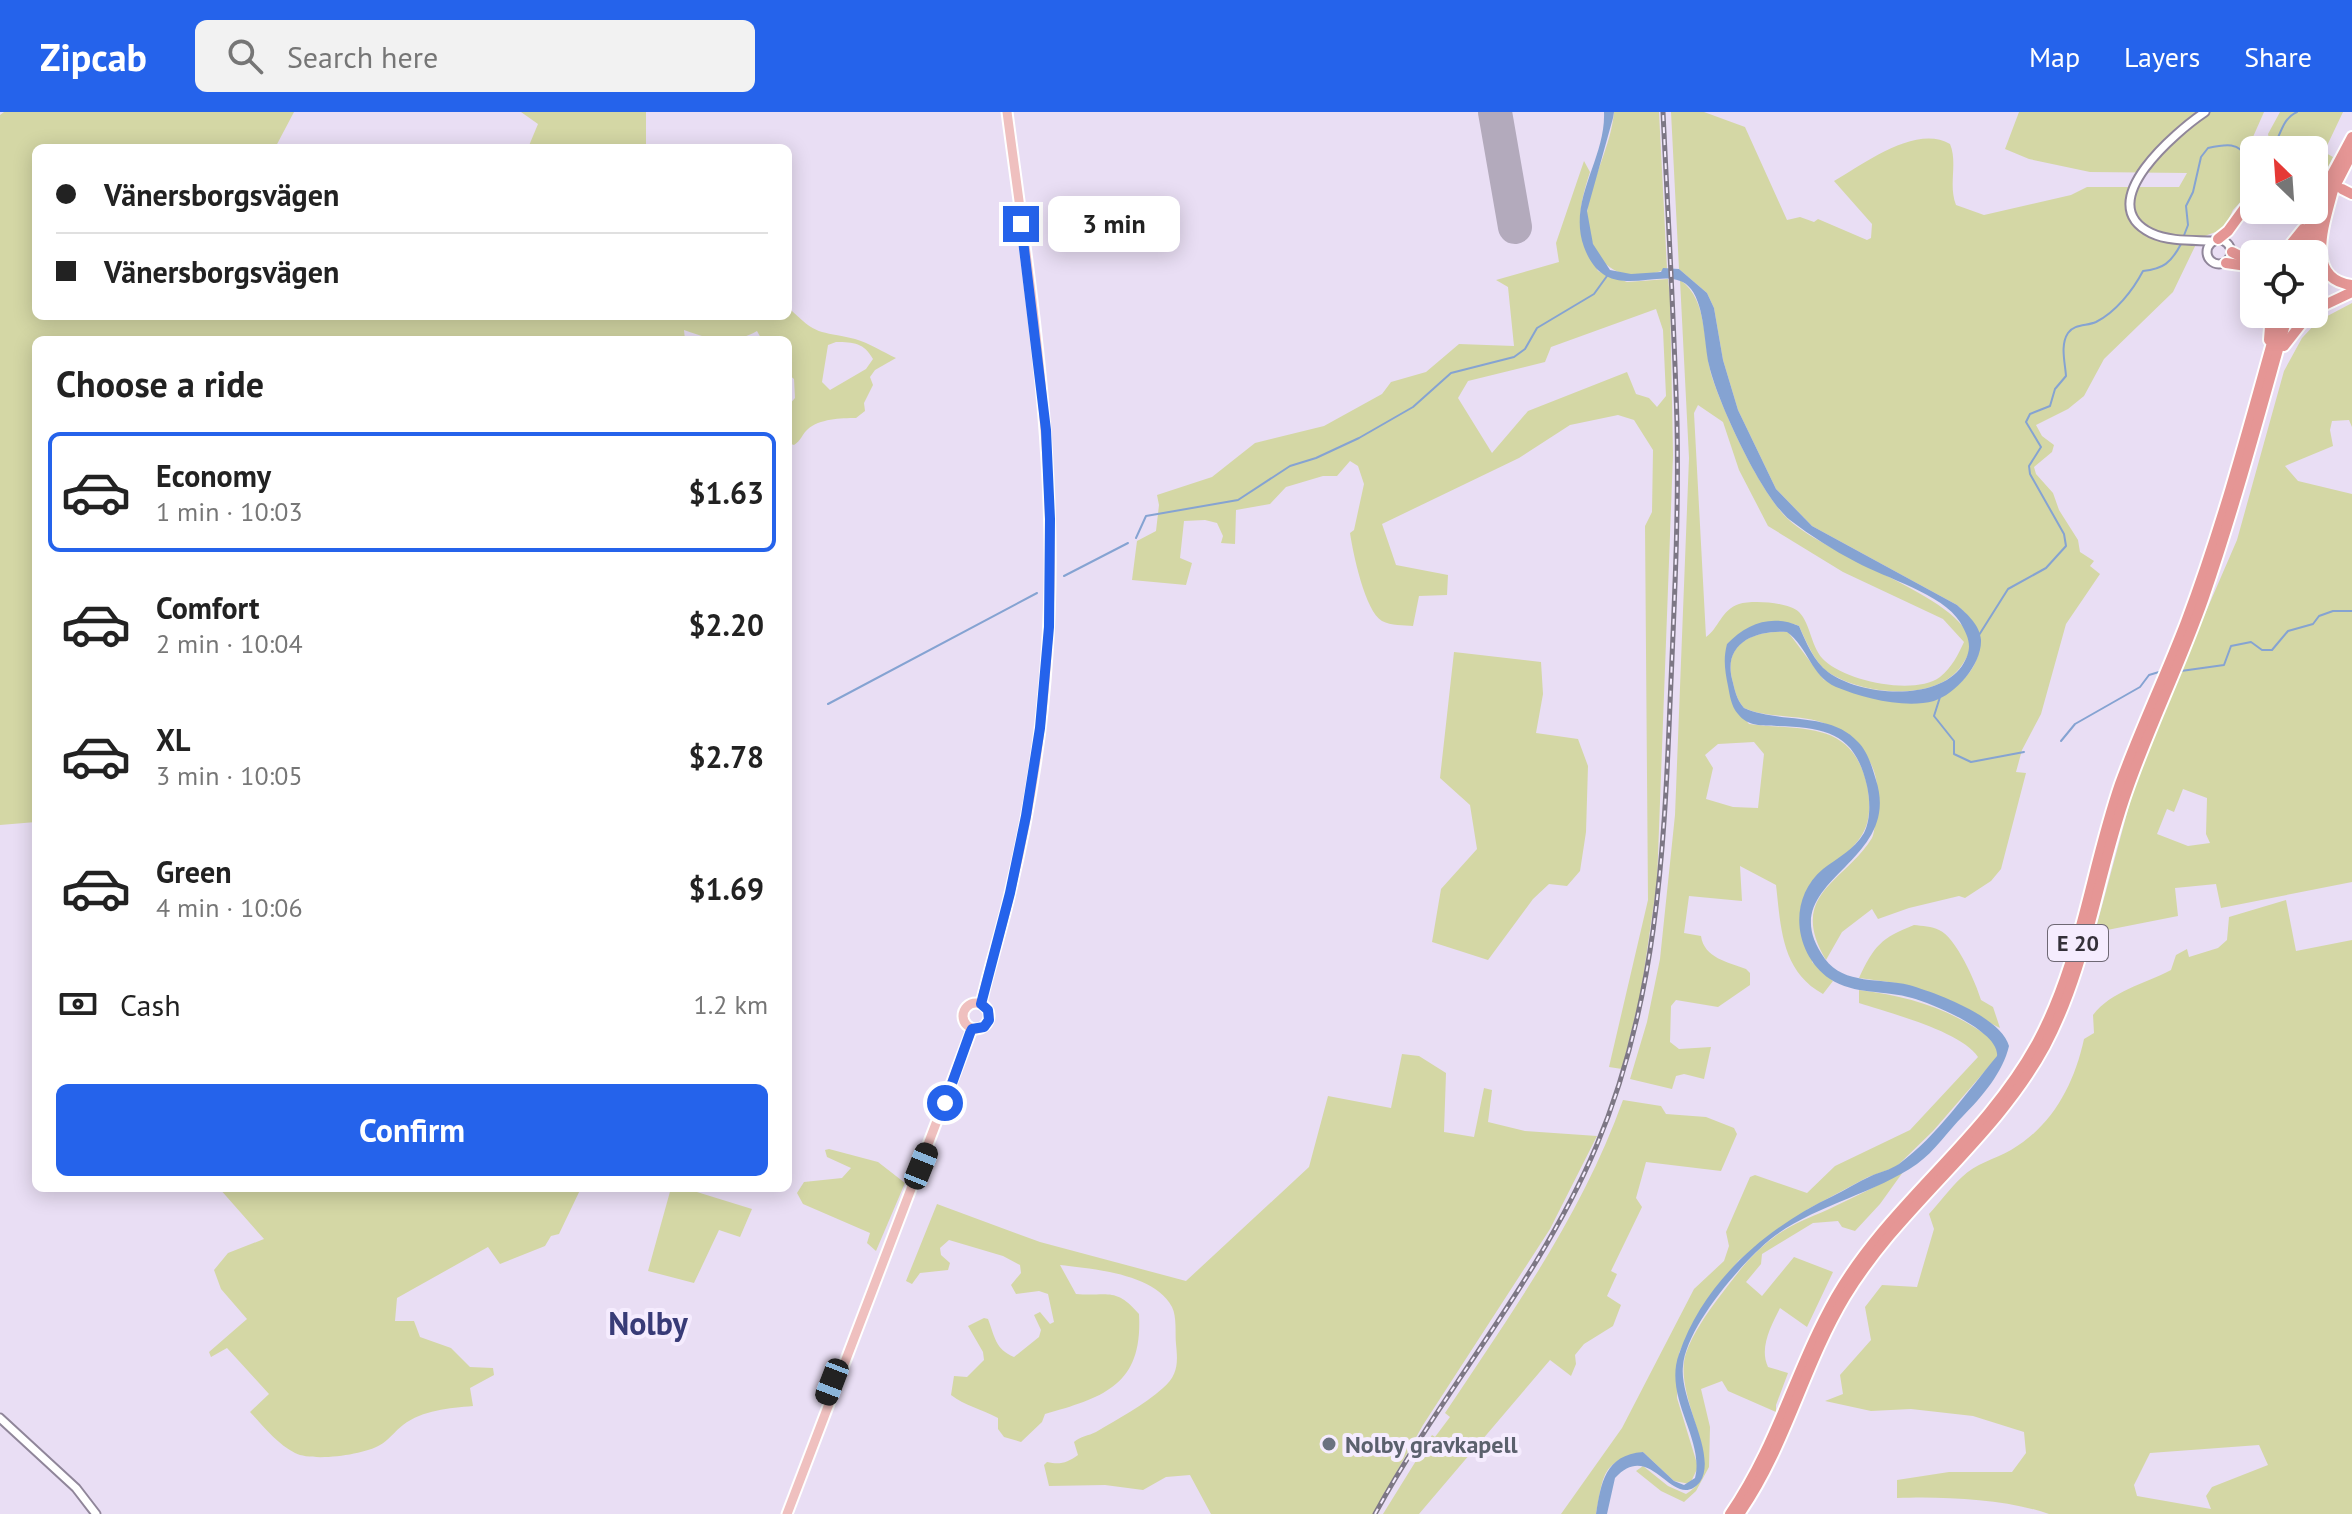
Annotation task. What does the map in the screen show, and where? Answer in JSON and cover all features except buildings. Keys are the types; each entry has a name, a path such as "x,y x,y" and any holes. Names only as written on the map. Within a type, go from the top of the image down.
{"highway":[{"path":"2328,186 2352,137"},
{"path":"2352,153 2343,190 2323,236 2321,258 2329,274 2339,282 2352,285"},
{"path":"2315,240 2343,190"},
{"path":"2216,240 2240,215"},
{"path":"2294,240 2307,224"},
{"path":"2232,226 2231,250 2240,258"},
{"path":"2226,263 2240,264"},
{"path":"2328,303 2352,292"},
{"path":"2271,328 2271,363"},
{"name":"E 20","path":"1739,1514 1778,1446 1844,1298 1891,1232 2004,1108 2035,1063 2063,1009 2090,930 2127,790 2202,601 2241,484 2277,328"},
{"name":"E 20","path":"1730,1514 1762,1463 1820,1328 1853,1270 1885,1227 1999,1103 2025,1064 2055,1007 2081,935 2120,785 2204,572 2283,328"},
{"path":"2271,363 2296,328"}],"main road":[{"path":"981,1004 1013,882 1033,778 1047,655 1051,572 1043,392 1007,112"},
{"path":"981,1004 988,1010 988,1022 982,1028 972,1029 965,1023 964,1011 970,1005 981,1004"},
{"path":"787,1514 972,1029"},
{"path":"780,1514 911,1191"}],"street":[{"path":"2193,241 2214,263 2226,263 2231,250 2226,241 2193,241 2150,232 2136,219 2131,202 2133,187 2159,150 2205,112"},
{"path":"2207,253 2216,240"},
{"path":"0,1418 76,1488 96,1514"}],"green space":[{"path":"4,112 294,112 277,144 32,144 32,320 792,320 792,311 813,328 860,341 896,358 875,370 870,377 873,385 864,403 865,411 856,418 818,423 794,445 792,336 760,336 757,331 745,336 703,336 684,330 685,336 32,336 32,822 0,825 0,115","holes":["853,343 862,347 873,359 866,369 830,390 822,382 828,345"]},
{"path":"521,112 646,112 646,144 530,144 538,124"},
{"path":"1614,112 1659,112 1667,269 1637,275 1618,272 1601,259 1595,249 1587,218 1589,200"},
{"path":"1671,112 1704,112 1745,127 1787,220 1800,217 1814,222 1818,219 1867,240 1871,238 1872,224 1834,181 1906,142 1936,139 1950,144 1956,205 1984,215 2071,195 2087,187 2179,187 2187,173 2090,172 2029,159 2005,149 2019,112 2264,112 2253,136 2240,136 2240,202 2224,229 2199,238 2173,292 2104,359 2084,396 2068,409 2036,425 2042,436 2054,445 2052,452 2034,467 2036,474 2053,493 2059,510 2078,540 2080,552 2094,561 2090,566 2100,574 2066,624 2041,714 2022,750 2016,772 2026,773 2001,869 1991,881 1965,898 1959,896 1909,908 1878,919 1872,909 1842,932 1826,960 1816,938 1813,919 1816,904 1872,838 1878,797 1874,771 1853,741 1828,725 1744,708 1737,698 1732,679 1733,655 1745,640 1754,636 1788,632 1824,680 1933,701 1961,682 1971,671 1979,646 1977,632 1957,605 1812,526 1776,489 1738,410 1723,360 1714,308 1707,293 1679,269"},
{"path":"2280,112 2343,112 2328,144 2328,136 2268,134"},
{"path":"1584,161 1590,172 1582,201 1581,223 1598,271 1627,282 1668,279 1670,297 1673,455 1657,882 1641,992 1622,1069 1609,1067 1648,900 1645,526 1652,512 1653,450 1634,420 1618,415 1570,425 1519,458 1382,524 1396,565 1448,575 1447,595 1419,596 1413,626 1382,621 1365,594 1350,533 1354,530 1364,484 1358,466 1350,461 1337,476 1323,476 1286,487 1270,504 1236,510 1235,544 1221,543 1223,536 1217,523 1184,521 1180,558 1192,563 1186,585 1132,580 1137,541 1156,531 1157,495 1212,477 1255,443 1324,426 1382,394 1391,382 1426,372 1459,344 1514,346 1508,287 1496,280 1559,262 1556,243","holes":["1656,309 1663,330 1666,396 1657,407 1649,398 1636,394 1627,372 1528,411 1492,453 1458,398 1468,381 1545,362 1551,347"]},
{"path":"1680,280 1690,289 1701,312 1710,368 1726,413 1754,470 1784,515 1828,546 1944,609 1962,626 1971,646 1964,663 1950,677 1918,690 1898,691 1860,686 1828,672 1815,657 1799,626 1790,623 1763,628 1727,644 1732,703 1749,724 1806,729 1837,739 1850,749 1860,764 1867,785 1869,816 1858,841 1810,884 1812,962 1833,981 1823,994 1809,984 1791,960 1782,932 1776,885 1740,866 1742,901 1689,896 1684,933 1701,936 1712,954 1746,969 1750,973 1750,985 1718,1007 1676,1000 1671,1006 1670,1042 1679,1049 1711,1047 1704,1079 1684,1074 1676,1076 1672,1089 1630,1079 1647,1022 1660,959 1675,815 1689,458","holes":["1698,405 1723,422 1739,470 1768,526 1843,572 1943,619 1964,642 1940,677 1928,683 1898,686 1849,675 1820,656 1799,612 1779,604 1739,604 1728,610 1706,637 1694,413","1754,742 1764,754 1758,808 1733,807 1706,799 1713,768 1705,755 1718,744"]},
{"path":"2352,303 2352,427 2349,420 2332,421 2333,446 2285,466 2298,481 2352,494 2352,882 2221,908 2216,884 2175,888 2178,916 2102,931 2096,928 2133,791 2169,697 2237,540 2284,371 2302,338 2311,328 2328,328 2328,316","holes":["2183,789 2207,798 2206,834 2210,843 2188,846 2157,834 2167,809 2174,812"]},
{"path":"1454,652 1541,662 1543,694 1536,733 1578,739 1588,766 1586,832 1580,871 1567,886 1549,884 1533,899 1488,960 1432,942 1441,889 1477,849 1470,805 1440,778"},
{"path":"2286,900 2296,951 2352,940 2352,1514 2049,1514 2014,1505 1974,1500 1897,1498 1897,1480 1949,1472 2012,1472 2026,1453 2024,1432 1973,1416 1911,1409 1871,1411 1825,1401 1843,1394 1840,1375 1871,1340 1865,1307 1882,1285 1917,1287 1934,1229 1929,1214 1967,1172 2011,1150 2049,1116 2067,1088 2084,1039 2094,1033 2093,1015 2100,1007 2119,994 2171,970 2176,955 2187,949 2189,957 2218,948 2227,940 2229,917","holes":["2259,1445 2268,1465 2212,1487 2206,1496 2211,1509 2137,1496 2134,1485 2150,1453"]},
{"path":"1914,925 1936,929 1952,942 1970,972 1981,1000 1993,1007 2000,1028 1926,991 1859,978 1880,944"},
{"path":"1859,990 1897,996 1947,1013 1995,1041 1998,1056 1933,1131 1896,1167 1868,1177 1808,1209 1739,1260 1699,1312 1679,1353 1677,1398 1698,1467 1690,1484 1674,1481 1643,1452 1619,1461 1606,1472 1596,1514 1561,1514 1622,1428 1694,1289 1724,1261 1729,1246 1726,1232 1750,1177 1755,1175 1807,1193 1835,1166 1910,1130 1978,1057 1941,1031 1859,1003"},
{"path":"1402,1054 1419,1056 1446,1073 1444,1132 1474,1137 1484,1088 1492,1090 1488,1122 1525,1131 1597,1136 1550,1229 1423,1425 1373,1514 1211,1514 1190,1475 1166,1477 1143,1490 1105,1485 1049,1486 1044,1465 1047,1462 1063,1463 1078,1455 1074,1442 1139,1406 1168,1383 1176,1368 1172,1307 1151,1287 1121,1275 1060,1265 1076,1294 1117,1296 1139,1314 1139,1338 1134,1357 1127,1372 1102,1394 1045,1414 1042,1422 1021,1442 1004,1437 998,1429 998,1418 951,1395 954,1376 967,1377 984,1360 983,1352 968,1326 988,1319 999,1346 1014,1357 1039,1337 1041,1330 1034,1315 1040,1312 1050,1324 1054,1322 1048,1294 1039,1291 1016,1294 1011,1285 1021,1273 1020,1265 1003,1256 949,1240 940,1248 941,1255 950,1263 948,1270 920,1273 912,1284 906,1281 937,1204 1040,1242 1186,1281 1309,1167 1328,1096 1391,1108"},
{"path":"1623,1100 1661,1106 1666,1114 1706,1117 1734,1128 1737,1134 1721,1171 1646,1162 1636,1198 1642,1207 1611,1271 1617,1274 1607,1296 1621,1305 1613,1326 1584,1344 1575,1355 1576,1364 1571,1376 1550,1360 1419,1514 1383,1514 1432,1435 1435,1437 1450,1417 1445,1413 1544,1262 1587,1183"},
{"path":"825,1150 878,1162 905,1183 876,1251 867,1243 870,1233 803,1204 797,1193 804,1182 842,1178 851,1168 827,1157"},
{"path":"1903,1172 1855,1231 1842,1227 1838,1221 1813,1223 1762,1254 1761,1264 1746,1282 1762,1296 1794,1257 1833,1272 1807,1327 1780,1308 1770,1330 1765,1345 1768,1367 1788,1373 1776,1412 1728,1391 1722,1381 1701,1389 1710,1427 1709,1467 1696,1491 1684,1502 1661,1491 1636,1471 1643,1466 1668,1486 1686,1494 1699,1482 1703,1467 1702,1450 1686,1391 1686,1353 1705,1316 1745,1265 1765,1244 1786,1229"},
{"path":"223,1192 579,1192 559,1234 551,1236 545,1246 500,1264 488,1247 397,1298 395,1321 414,1321 420,1337 451,1348 470,1367 493,1368 494,1375 470,1388 473,1406 428,1413 400,1427 372,1449 350,1454 313,1457 288,1449 250,1412 269,1394 227,1348 211,1357 209,1352 247,1319 221,1289 214,1270 228,1253 264,1239"},
{"path":"670,1192 697,1192 752,1209 740,1237 719,1230 694,1283 648,1271"}],"water":[{"path":"1604,112 1614,112 1587,211 1593,244 1610,270 1631,274 1661,272 1663,268 1679,269 1707,293 1714,308 1723,360 1738,410 1776,489 1812,526 1957,605 1978,629 1980,649 1966,677 1951,692 1923,703 1884,701 1836,687 1821,676 1787,632 1764,633 1745,641 1738,647 1731,666 1736,694 1744,708 1773,716 1819,722 1847,732 1867,755 1873,770 1880,809 1872,834 1823,891 1813,910 1812,932 1825,959 1842,973 1853,977 1909,985 1951,1000 1994,1025 2009,1046 1997,1075 1924,1159 1882,1184 1788,1227 1760,1249 1717,1296 1694,1333 1683,1366 1686,1395 1704,1457 1700,1482 1690,1489 1681,1489 1651,1470 1640,1466 1628,1468 1615,1478 1607,1514 1596,1514 1607,1472 1630,1454 1643,1452 1674,1481 1684,1485 1695,1478 1697,1463 1676,1386 1676,1370 1690,1328 1721,1280 1761,1241 1784,1224 1861,1181 1896,1166 1913,1153 1951,1113 1997,1056 1995,1047 1977,1029 1935,1006 1912,998 1849,988 1830,979 1818,968 1802,941 1800,910 1804,895 1811,881 1850,849 1864,833 1869,810 1867,786 1855,755 1836,737 1810,729 1756,724 1742,718 1734,708 1729,693 1725,665 1727,644 1751,626 1770,621 1789,622 1799,626 1815,657 1828,672 1859,686 1898,692 1935,686 1950,678 1965,660 1969,649 1968,639 1960,622 1941,603 1839,553 1790,520 1779,508 1754,471 1721,401 1709,365 1699,306 1691,289 1680,281 1668,278 1622,281 1607,277 1595,266 1584,247 1580,213 1599,146"}],"waterway":[{"path":"2279,136 2287,120 2297,112"},
{"path":"2183,238 2188,225 2186,206 2193,192 2201,157 2208,148 2231,146 2240,149"},
{"path":"1979,635 2008,589 2046,568 2066,546 2064,534 2030,474 2029,466 2041,447 2026,422 2030,414 2050,406 2055,389 2066,376 2064,348 2068,333 2096,322 2110,312 2129,293 2143,271 2166,264 2181,244"},
{"path":"1136,538 1146,516 1238,500 1290,466 1359,438 1413,407 1451,373 1514,357 1525,349 1537,328 1594,294 1607,276"},
{"path":"1064,576 1128,543"},
{"path":"828,704 1037,593"},
{"path":"2181,671 2224,665 2231,646 2251,642 2262,650 2272,650 2288,631 2313,624 2319,616 2333,611 2352,611"},
{"path":"2061,741 2075,724 2140,687 2149,675 2159,672"},
{"path":"1940,697 1934,716 1954,741 1954,754 1971,762 2024,752"}],"runway":[{"path":"1495,112 1515,227"}],"railway":[{"path":"1375,1514 1402,1467 1520,1288 1573,1196 1616,1093 1644,984 1660,873 1677,528 1676,384 1663,112"}],"place":[{"name":"Nolby gravkapell","path":"1329,1444"}],"district":[{"name":"Nolby","path":"648,1323"}],"route":[{"path":"945,1103 972,1029 984,1027 989,1020 988,1010 981,1004 1026,816 1040,728 1047,655 1051,572 1048,462 1042,383 1021,224"}]}
